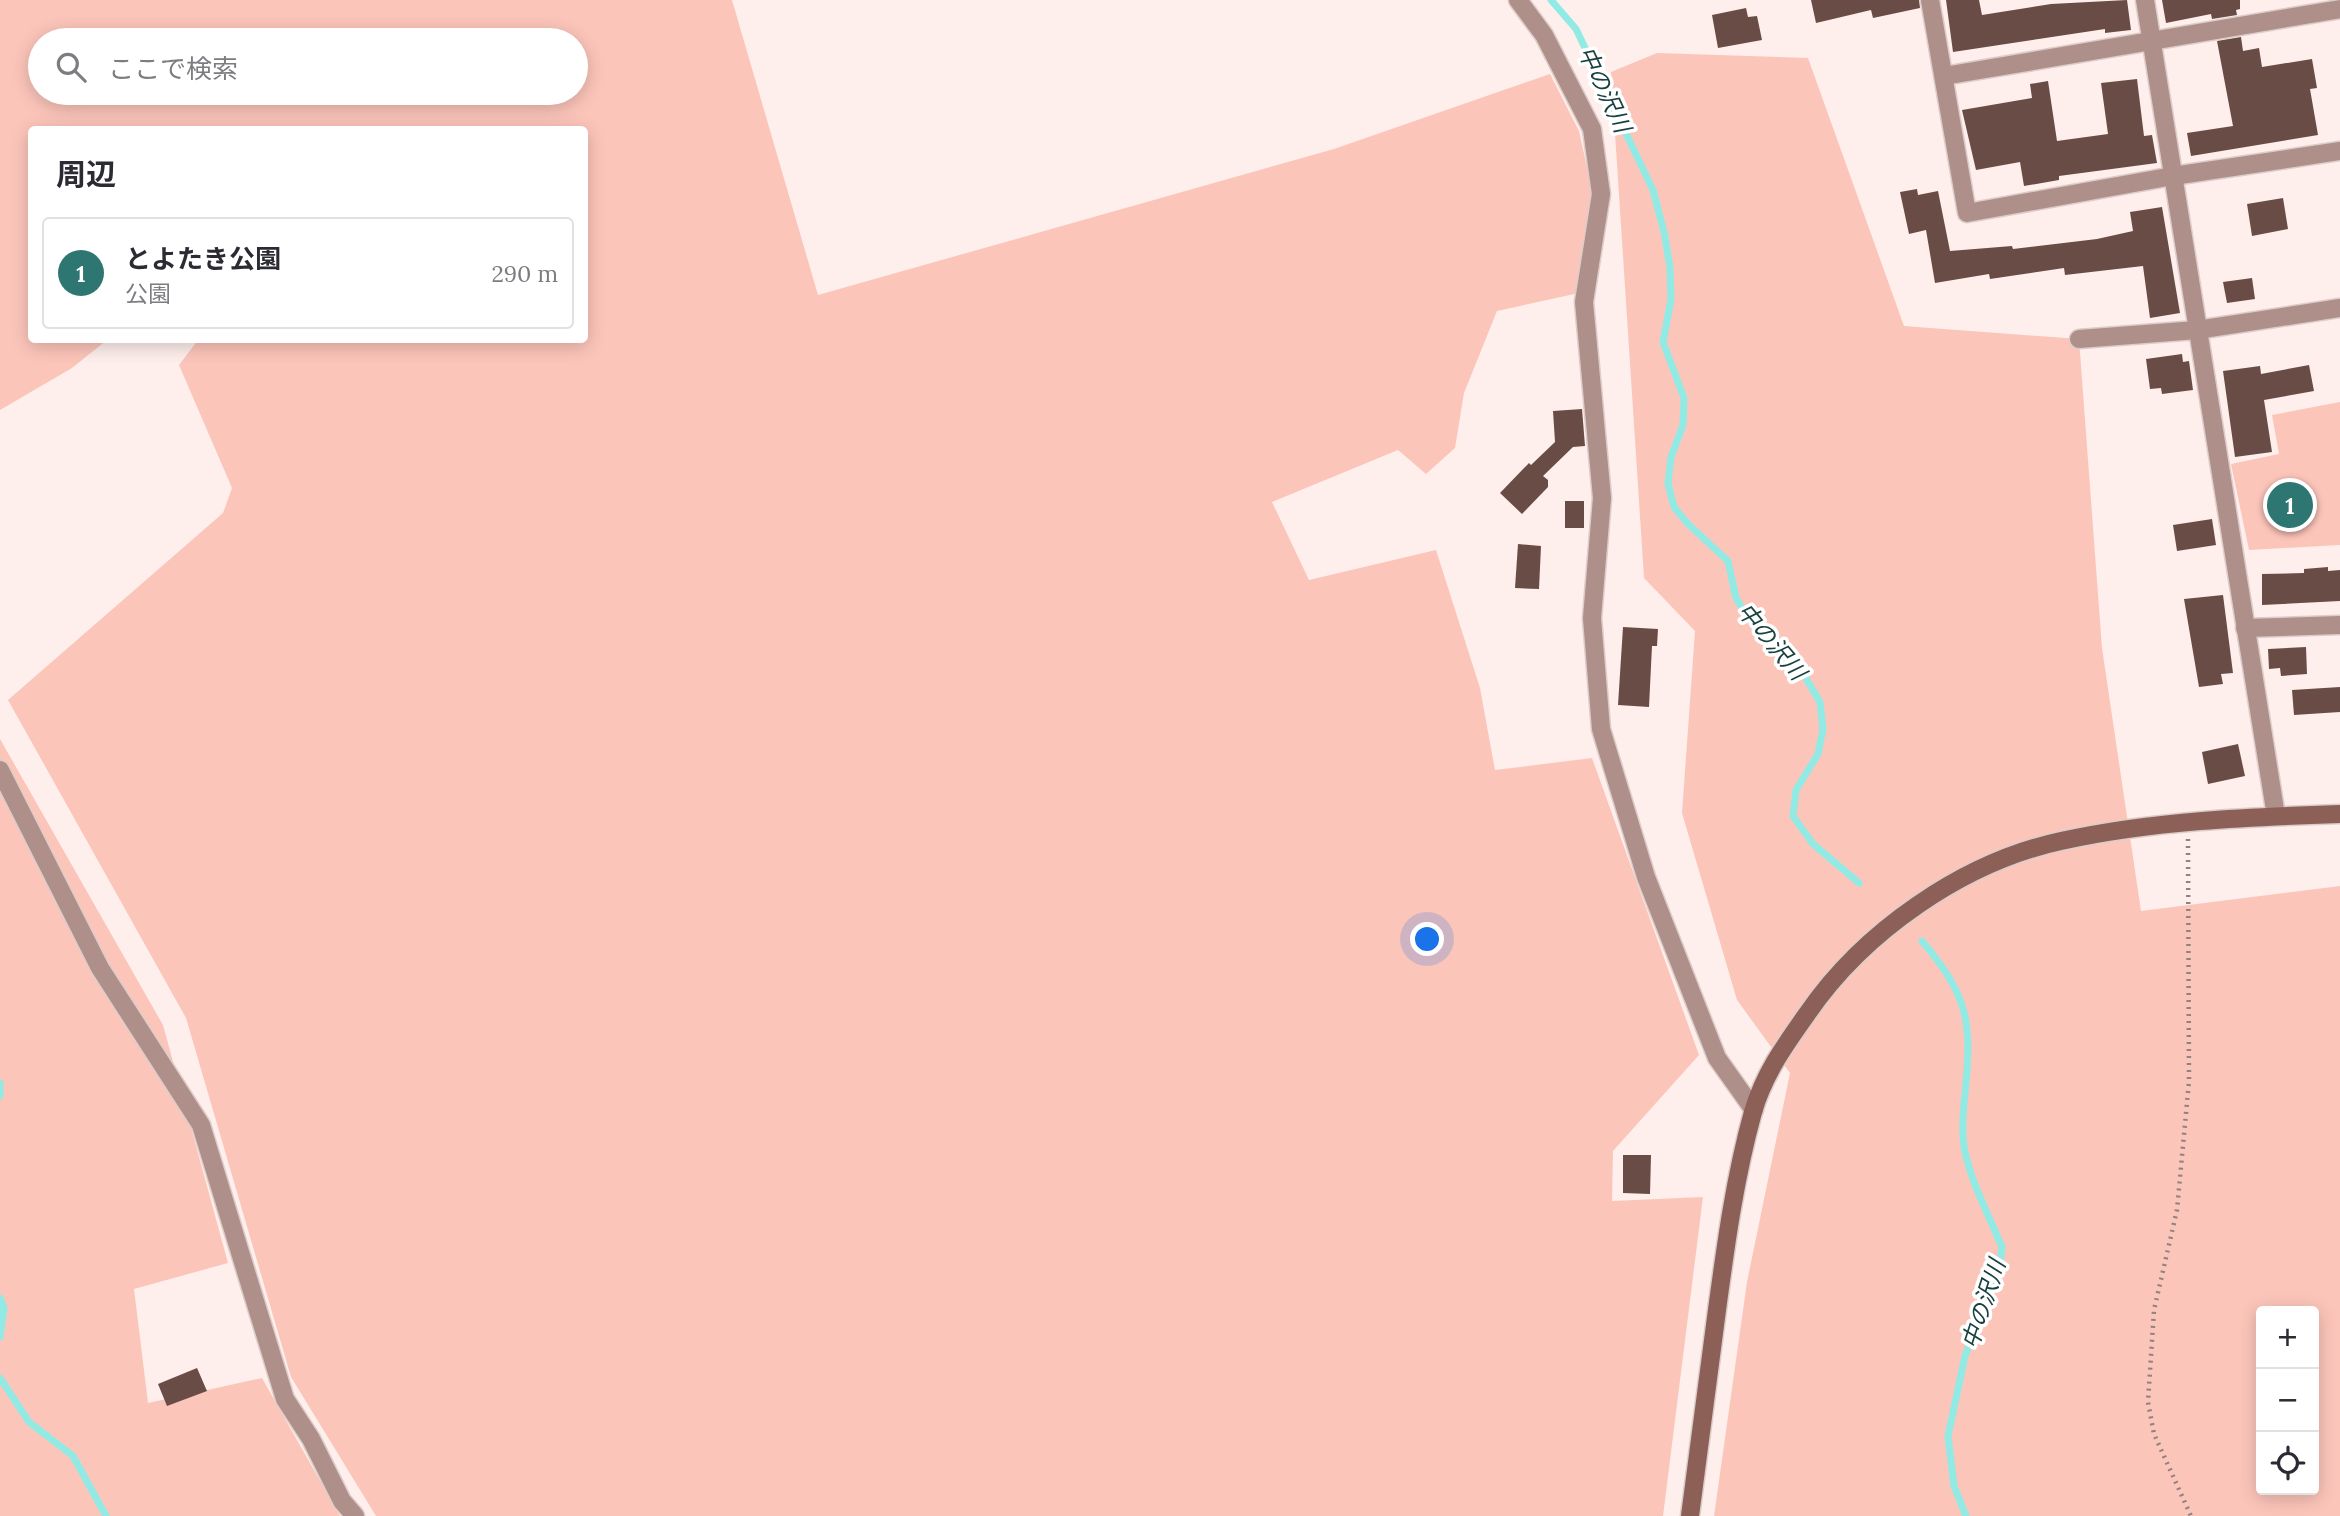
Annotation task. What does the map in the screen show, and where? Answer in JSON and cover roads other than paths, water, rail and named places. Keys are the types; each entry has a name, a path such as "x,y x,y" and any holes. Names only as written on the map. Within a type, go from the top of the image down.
{"street":[{"path":"1518,0 1544,35 1592,129 1601,194 1584,302 1602,498 1592,618 1601,729 1646,877 1717,1058 1754,1110"},
{"path":"1930,0 1967,213 2173,176 2340,151"},
{"path":"2145,0 2276,816"},
{"path":"1944,76 2340,9"},
{"path":"2078,339 2197,330 2340,308"},
{"path":"2245,628 2340,625"},
{"path":"0,770 100,968 201,1125 285,1399 311,1439 342,1501 355,1516"},
{"path":"1690,1516 1732,1200 1754,1110 1770,1067 1827,984 1877,934 1932,895 1997,863 2059,841 2187,822 2340,814"}],"waterway":[{"name":"中の沢川","path":"1551,0 1576,29 1653,190 1664,232 1670,267 1671,299 1663,342 1684,398 1683,425 1671,457 1668,484 1674,507 1688,524 1728,561 1736,598 1748,618 1798,665 1820,702 1823,729 1818,754 1796,790 1793,816 1813,844 1859,883"},
{"name":"中の沢川","path":"1922,941 1950,978 1964,1011 1968,1047 1963,1115 1964,1145 1976,1188 2002,1247 2000,1263 1965,1356 1948,1436 1954,1486 1966,1516"},
{"path":"0,1083 0,1096"},
{"path":"0,1298 4,1308 0,1337"},
{"path":"0,1378 29,1422 73,1456 106,1516"}],"place":[{"name":"とよたき公園","path":"2290,505"}]}
